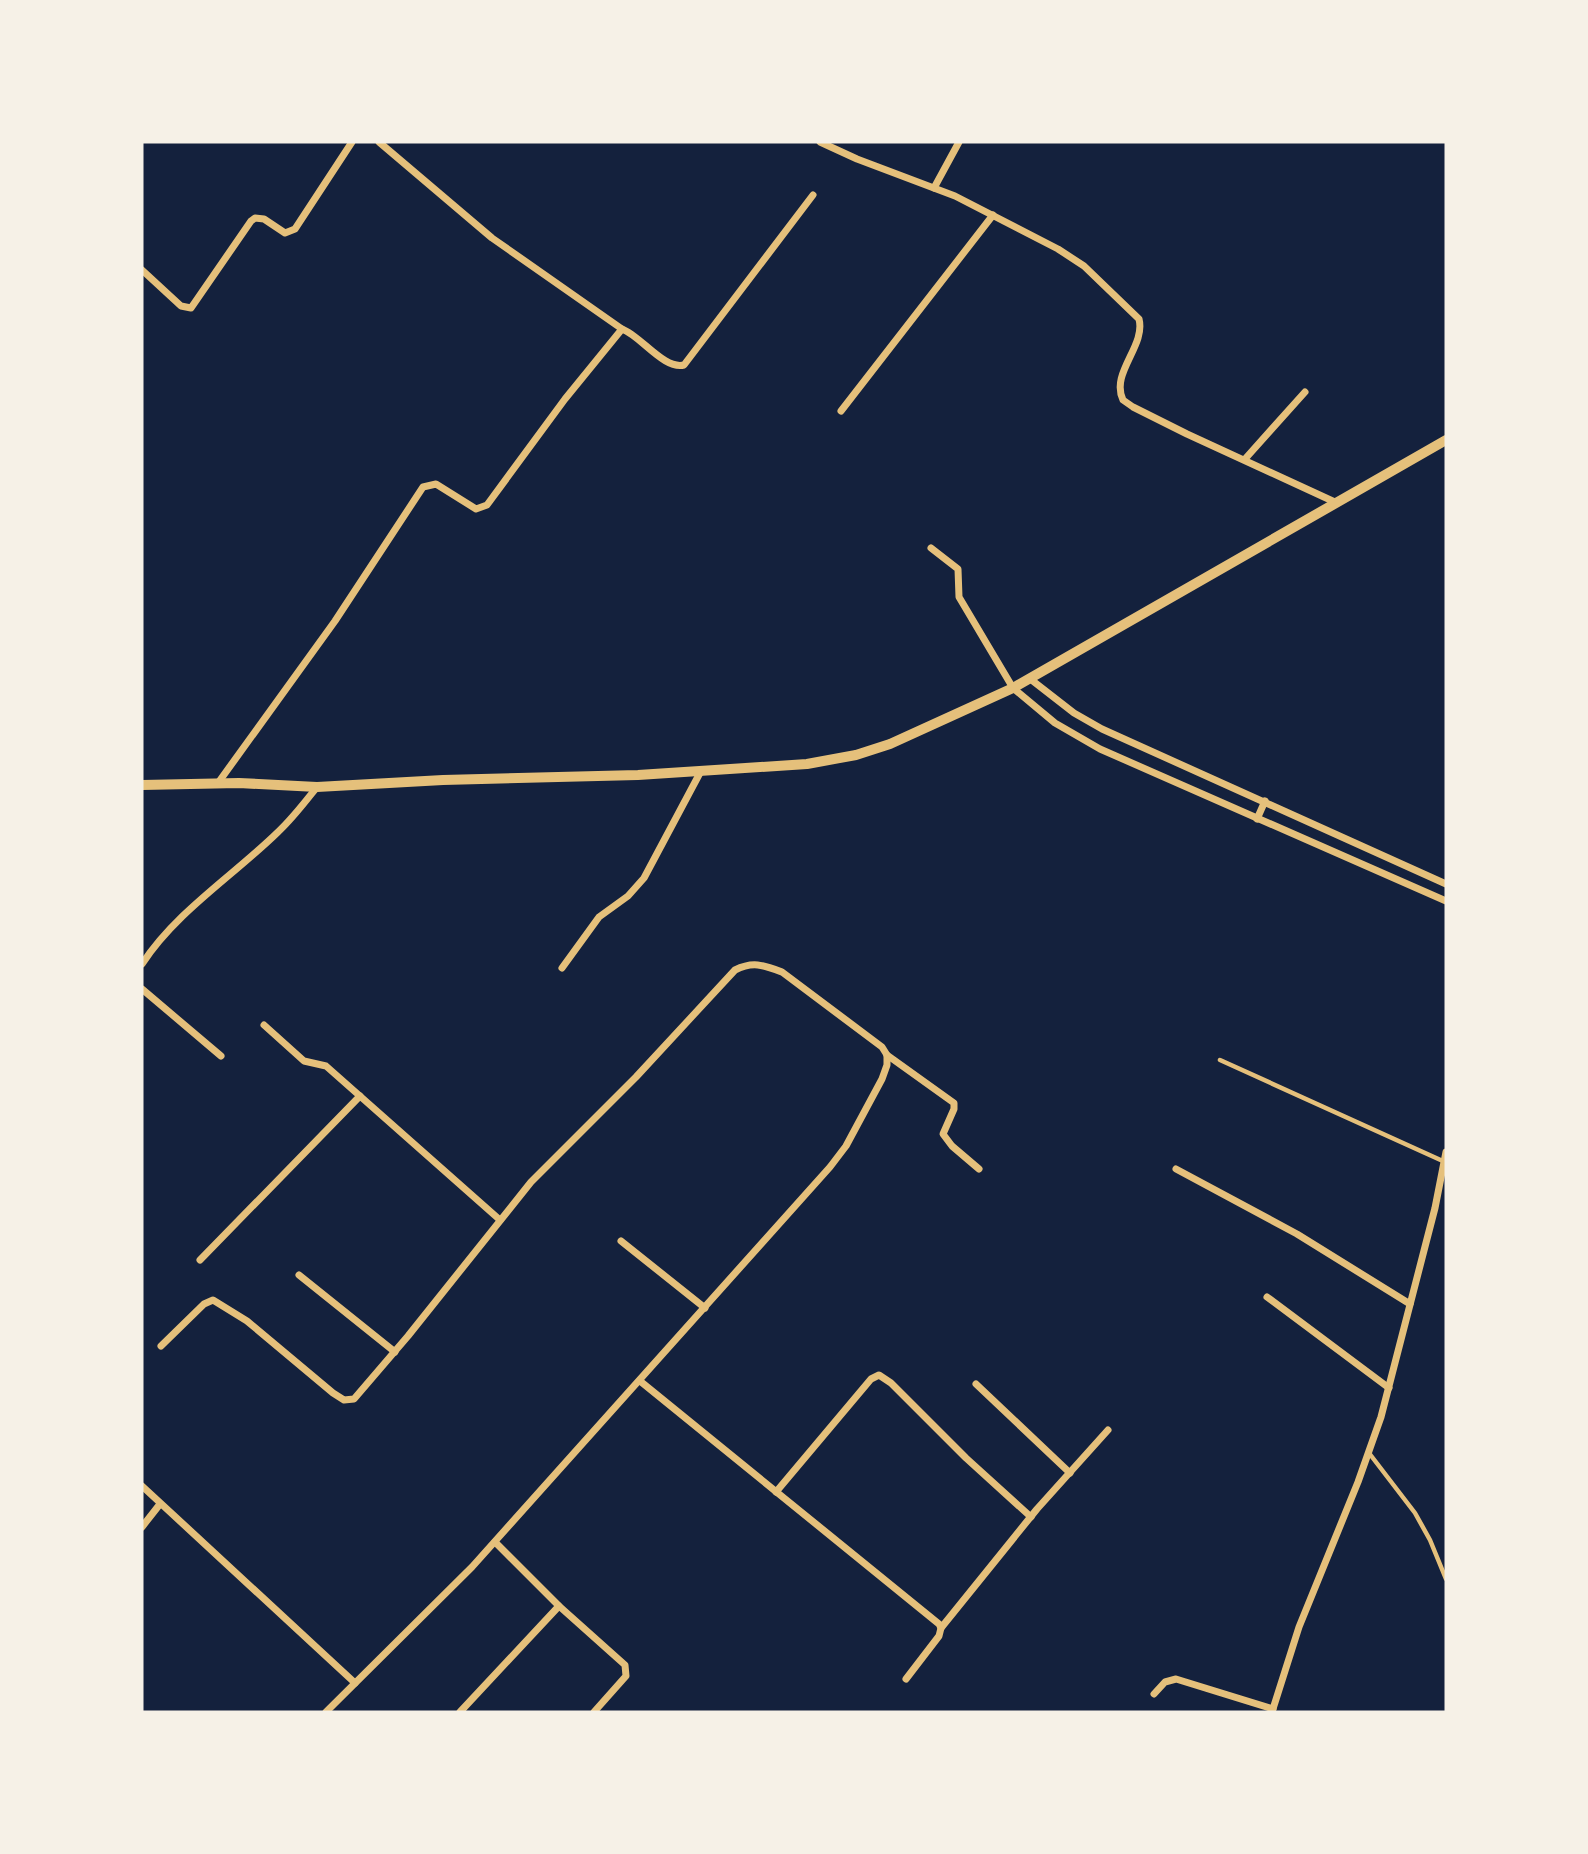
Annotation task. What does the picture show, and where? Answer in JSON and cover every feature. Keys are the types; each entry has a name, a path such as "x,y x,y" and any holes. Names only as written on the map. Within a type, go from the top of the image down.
{"street":[{"path":"142,270 181,306 191,308 251,221 260,218 285,233 295,229 352,142"},
{"path":"379,142 492,239 673,365 684,365 813,195"},
{"path":"820,142 993,215 1084,265 1139,319 1140,330 1120,383 1123,400 1187,435 1338,503"},
{"path":"934,188 959,142"},
{"path":"841,411 993,215"},
{"path":"218,783 335,621 423,487 436,484 476,509 486,505 565,398 622,329"},
{"path":"1245,459 1305,392"},
{"path":"142,785 218,783 317,787 701,771 807,764 856,755 890,744 1013,688 1446,440"},
{"path":"931,548 958,569 959,597 1013,688 1072,735 1446,901"},
{"path":"1029,678 1074,713 1102,729 1446,884"},
{"path":"562,968 599,917 628,896 644,877 701,771"},
{"path":"142,964 175,923 279,832 317,787"},
{"path":"1256,818 1265,801"},
{"path":"162,1346 204,1304 213,1300 247,1321 333,1393 349,1402 361,1393 395,1352 531,1182 636,1077 735,970 748,963 763,964 782,972 881,1047 887,1055 954,1102 954,1110 944,1126 943,1134 952,1146 979,1169"},
{"path":"142,989 220,1056"},
{"path":"264,1025 304,1061 322,1064 500,1220"},
{"path":"326,1712 495,1542 830,1167 846,1146 883,1079 887,1055"},
{"path":"200,1260 360,1096"},
{"path":"1154,1693 1165,1682 1176,1679 1273,1710 1299,1627 1369,1453 1389,1388 1435,1208 1446,1152"},
{"path":"1176,1169 1297,1234 1410,1304"},
{"path":"621,1241 705,1308"},
{"path":"299,1275 395,1352"},
{"path":"1267,1297 1389,1388"},
{"path":"776,1492 871,1379 879,1375 891,1383 966,1458 1031,1517"},
{"path":"640,1381 941,1628"},
{"path":"976,1384 1070,1473"},
{"path":"906,1679 939,1636 941,1628 1031,1517 1108,1430"},
{"path":"142,1486 355,1683"},
{"path":"143,1522 160,1504"},
{"path":"495,1542 559,1606 619,1658 627,1670 626,1676 594,1712"},
{"path":"460,1712 559,1606"}],"lane":[{"path":"1220,1060 1445,1162"},
{"path":"1369,1453 1415,1513 1446,1579"}]}
